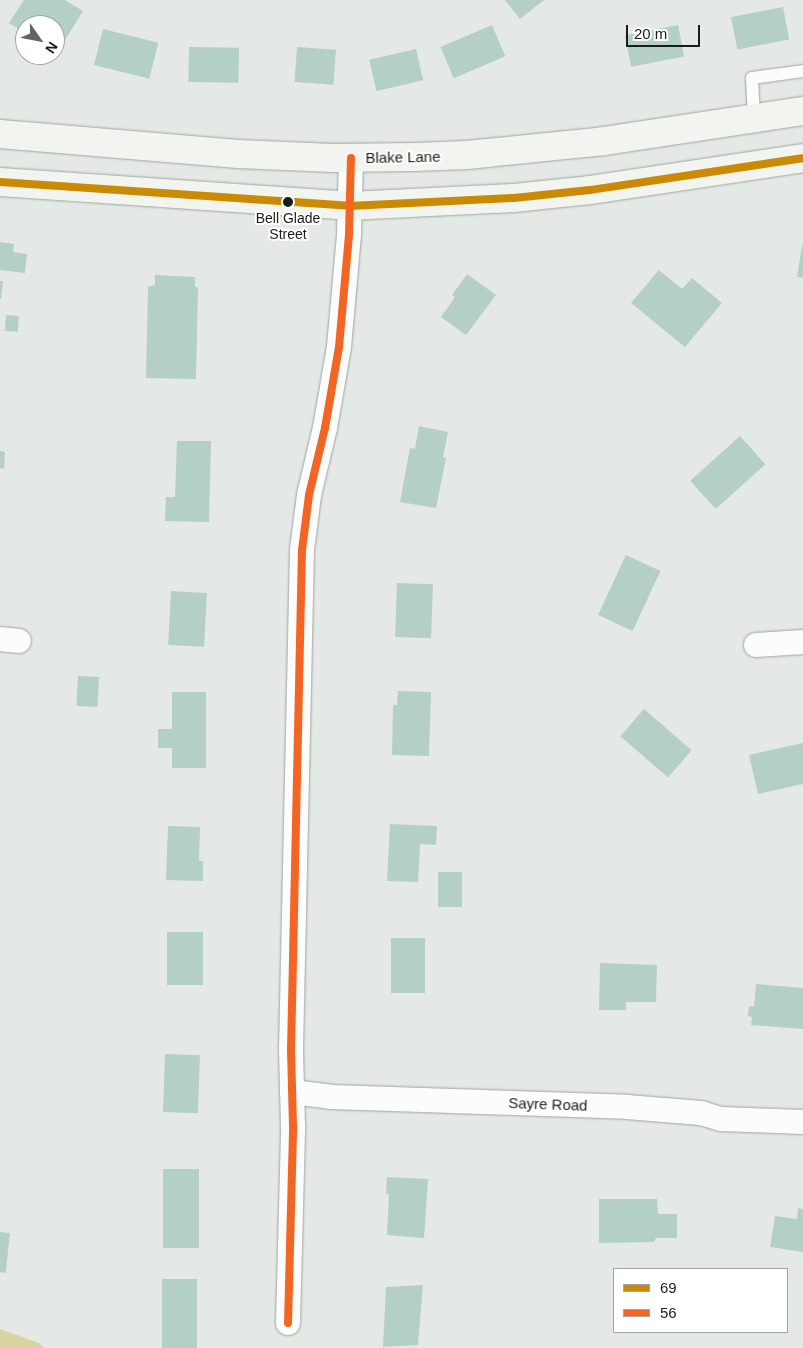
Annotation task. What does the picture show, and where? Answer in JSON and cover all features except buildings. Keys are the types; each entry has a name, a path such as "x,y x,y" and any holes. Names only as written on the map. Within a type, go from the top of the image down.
{"main road":[{"name":"Blake Lane","path":"0,134 238,154 351,158 458,155 520,150 803,111"},
{"path":"0,182 350,206 524,197 590,190 803,158"}],"street":[{"path":"288,1323 292,1092 291,1040 302,550 309,495 326,428 339,347 350,206 351,158"},
{"path":"756,645 803,642"},
{"name":"Sayre Road","path":"292,1092 331,1097 627,1106 701,1113 721,1119 803,1122"}],"lane":[{"path":"754,119 752,78 803,71"}],"shaded area":[{"path":"0,1329 39,1343 44,1348 0,1348"}],"transit line":[{"name":"56","path":"288,1323 293,1126 291,1050 302,550 309,495 325,428 339,347 349,234 351,158"},
{"name":"69","path":"0,182 349,206 514,198 590,190 803,158"}],"place":[{"name":"Bell Glade Street","path":"288,202"}]}
